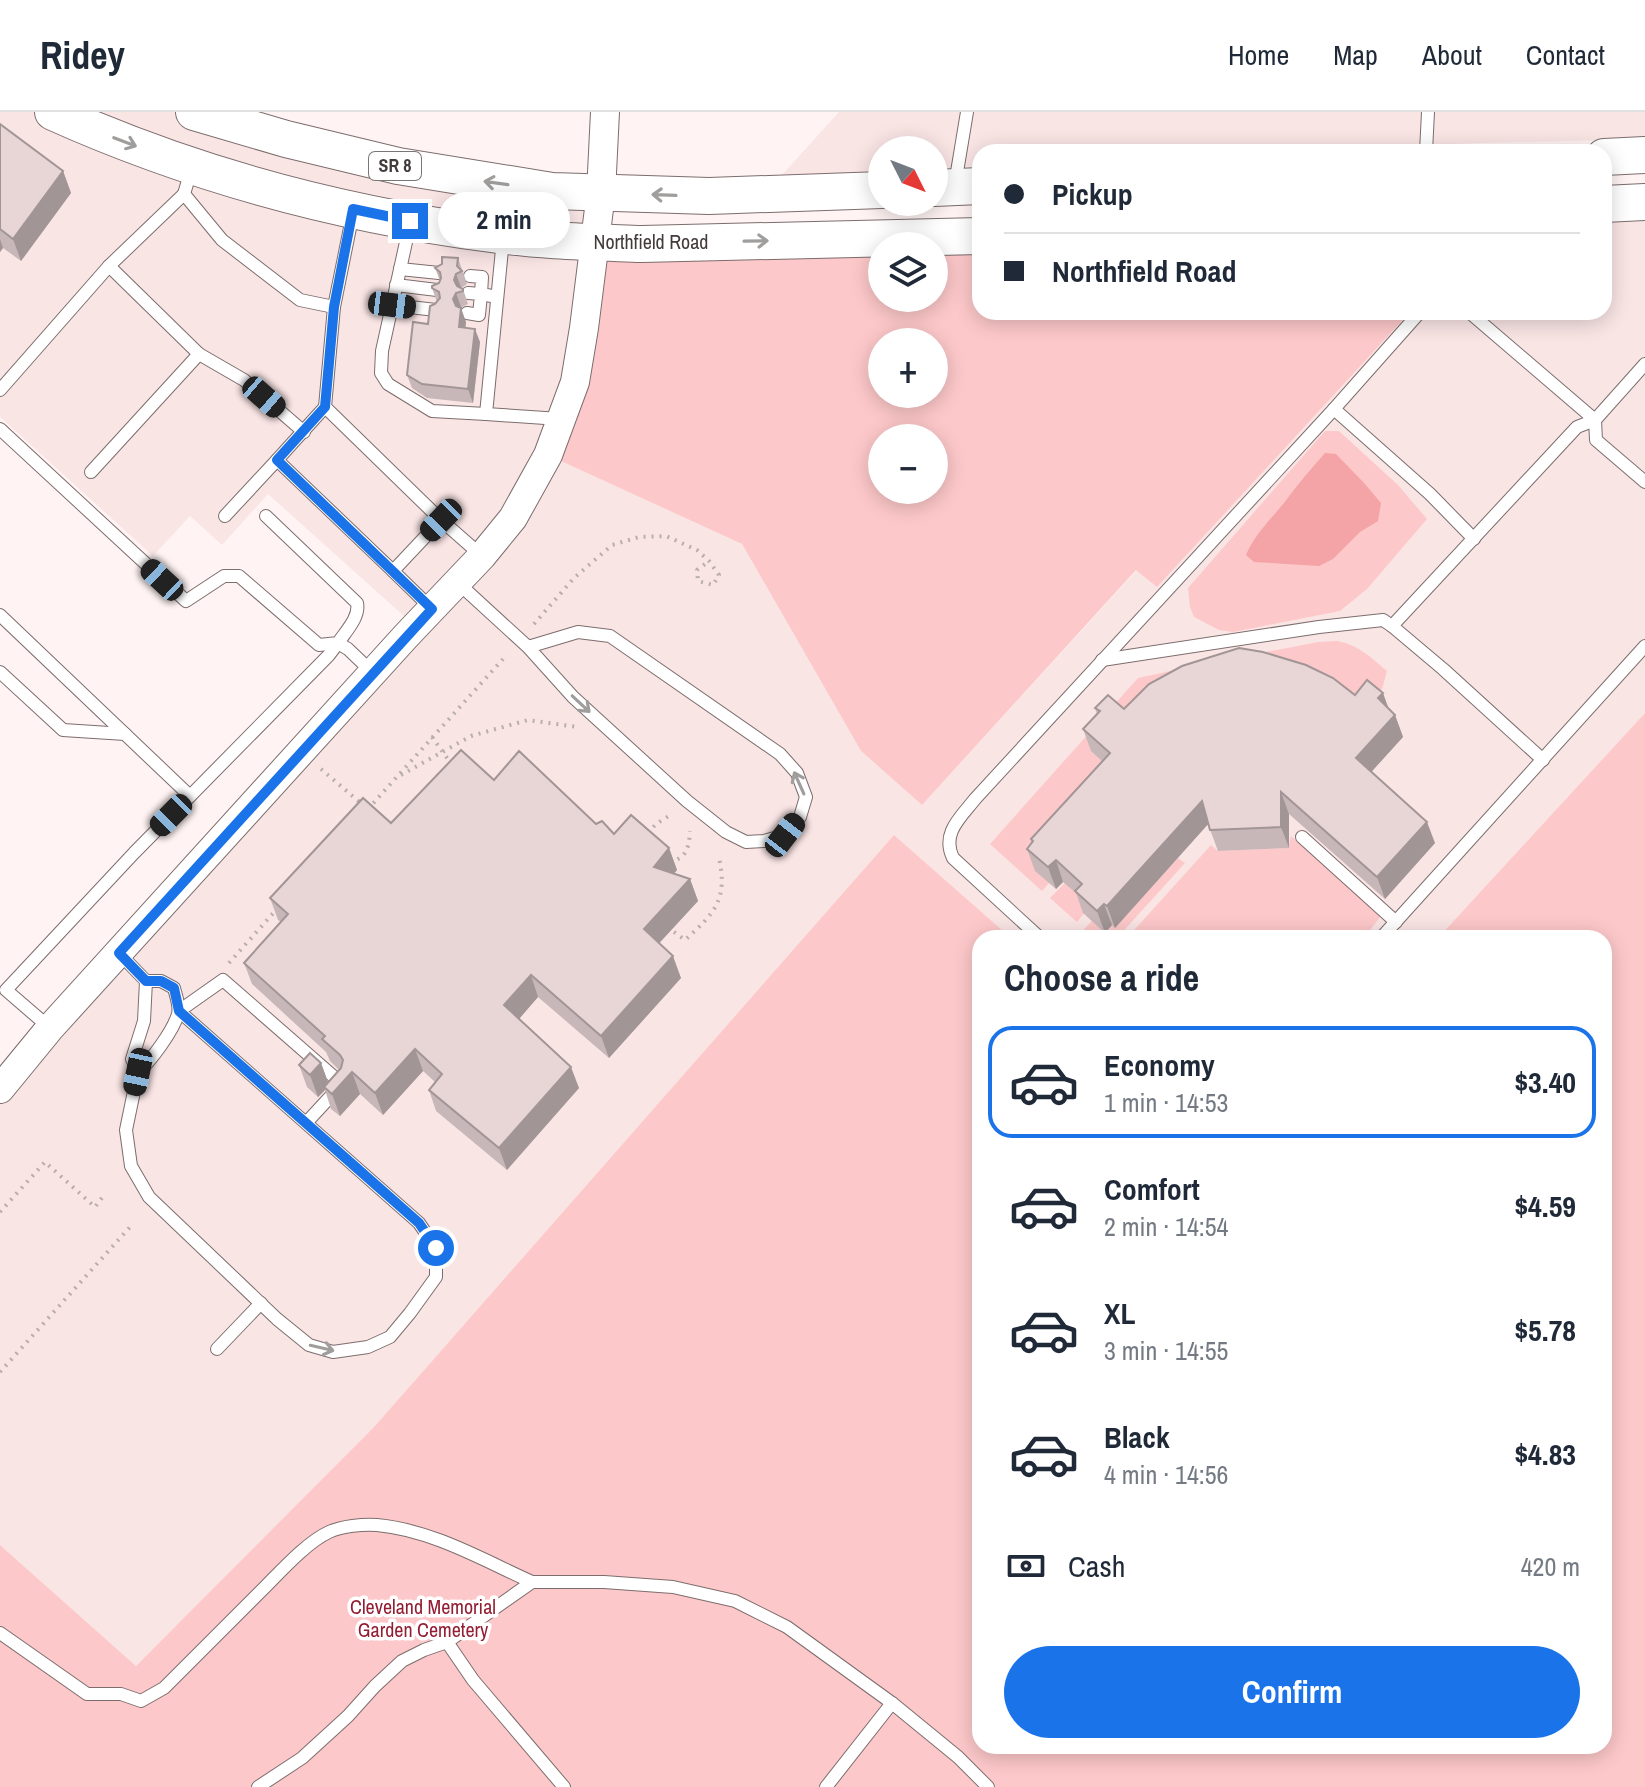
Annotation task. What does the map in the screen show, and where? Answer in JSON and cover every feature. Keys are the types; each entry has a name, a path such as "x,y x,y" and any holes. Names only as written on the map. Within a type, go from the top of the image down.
{"main road":[{"name":"Northfield Road","path":"53,112 124,142 188,180 503,235 642,244 972,236"},
{"name":"SR 8","path":"194,112 286,139 398,166 552,191 709,196 868,190"},
{"path":"1612,157 1645,155"},
{"path":"1612,204 1645,202"}],"street":[{"path":"0,1089 50,1028 482,556 513,518 548,455 575,382 601,193 605,112"}],"lane":[{"path":"956,187 967,112"},
{"path":"1426,144 1428,112"},
{"path":"0,390 188,180 222,240 300,300 334,307"},
{"path":"225,516 325,407 334,307 353,209"},
{"path":"410,221 382,351 381,373 388,384 432,411 563,419"},
{"path":"486,414 503,235"},
{"path":"109,266 199,354 244,380 304,432"},
{"path":"400,269 439,273"},
{"path":"467,313 479,315 475,294 482,277 470,276"},
{"path":"396,285 437,290"},
{"path":"475,294 497,297"},
{"path":"392,305 436,310"},
{"path":"1031,930 953,858 948,838 955,825 975,799 1413,320"},
{"path":"1478,320 1595,420 1596,440 1645,482"},
{"path":"91,472 199,354"},
{"path":"1392,626 1577,427 1595,420 1645,364"},
{"path":"325,407 482,556"},
{"path":"1334,409 1430,494 1474,539"},
{"path":"0,429 186,601 224,576 239,576 319,645 338,643 373,673"},
{"path":"277,460 432,609"},
{"path":"50,1028 3,994 134,853 329,655 356,616 357,603 266,516"},
{"path":"393,571 441,520"},
{"path":"457,582 528,647 573,697 687,801 726,832 746,842 764,841 785,835 800,817 806,797 797,773 780,754 610,636 578,632 528,647"},
{"path":"0,615 190,796"},
{"path":"1102,660 1383,620 1443,669 1543,760"},
{"path":"1388,930 1645,646"},
{"path":"0,672 63,730 125,734"},
{"path":"1302,837 1396,922"},
{"path":"119,953 146,981 161,981 174,988 179,1011 419,1223 436,1248 436,1277 390,1337 368,1347 333,1352 309,1345 277,1319 149,1197 131,1166 126,1130 138,1072 132,1059 144,1021 146,981"},
{"path":"138,1072 169,1031 179,1011 223,980 342,1084 306,1123"},
{"path":"217,1349 261,1303"},
{"path":"0,1633 87,1694 121,1694 141,1701 164,1688 288,1564 330,1531 375,1525 408,1530 440,1540 532,1582 604,1582 673,1587 735,1601 787,1627 892,1703 958,1757 988,1787"},
{"path":"258,1787 302,1758 402,1661 447,1642 532,1582"},
{"path":"447,1642 473,1680 564,1787"},
{"path":"826,1787 892,1703"}],"path":[{"path":"534,624 574,578 612,545 639,537 666,536 697,550 709,561 719,575 713,585 698,581 697,570 709,561"},
{"path":"321,769 367,810 503,659"},
{"path":"396,778 471,736 528,720 577,727"},
{"path":"432,737 458,771"},
{"path":"644,842 656,824 672,814"},
{"path":"660,859 669,863 680,860 689,848 690,831"},
{"path":"674,932 685,940 720,900 723,875 719,858"},
{"path":"227,965 277,910"},
{"path":"0,1212 45,1162 95,1207 104,1195"},
{"path":"0,1372 130,1227"}],"shaded area":[{"path":"0,112 195,112 601,193 549,455 742,544 861,751 922,805 1137,570 1157,586 1403,320 1612,320 1612,204 1645,202 1645,713 1445,930 1002,930 894,835 375,1426 136,1666 0,1545 0,1088 415,626 268,494 222,545 190,516 153,556 0,417"},
{"path":"839,112 1645,112 1645,139 1456,144 972,144 972,167 948,168 948,136 868,136 868,172 781,176"},
{"path":"1325,453 1336,454 1381,503 1378,521 1360,532 1333,559 1319,566 1254,562 1246,555 1254,540"}],"green space":[{"path":"948,236 972,236 972,320 1403,320 1157,587 1136,570 922,805 861,751 742,544 548,455 594,242 868,238 868,312 948,312"},
{"path":"1325,431 1339,431 1398,485 1427,519 1367,589 1340,611 1233,632 1219,630 1194,617 1188,588"},
{"path":"1338,641 1358,649 1387,671 1382,689 1360,715 1266,659 1266,652"},
{"path":"1221,660 1135,727 1112,707 1138,678"},
{"name":"Cleveland Memorial Garden Cemetery","path":"1645,713 1645,1787 0,1787 0,1545 136,1666 375,1426 894,835 1002,930 972,930 972,1754 1612,1754 1612,930 1445,930"},
{"path":"1098,723 1118,775 1042,891 990,844"},
{"path":"1291,836 1381,916 1370,930 1134,930 1211,845 1218,851 1288,848"},
{"path":"1178,858 1185,863 1124,930 1084,929 1092,921 1112,925"},
{"path":"1065,883 1090,906 1077,922 1050,898"}],"building":[{"path":"0,124 63,171 13,239 0,229"},
{"path":"442,257 458,258 457,266 462,271 456,274 454,280 463,291 456,293 453,299 456,306 461,308 459,327 475,329 468,389 422,384 407,375 413,322 428,324 430,306 440,298 439,292 432,286 439,283 441,278 435,268 442,264"},
{"path":"1239,648 1306,665 1333,678 1355,695 1367,680 1383,693 1378,698 1395,715 1356,758 1427,822 1377,877 1281,792 1281,827 1210,830 1202,801 1107,906 1104,904 1097,911 1075,891 1082,884 1056,860 1048,867 1027,849 1033,841 1031,839 1110,753 1083,729 1100,711 1095,708 1108,695 1124,709 1149,684 1182,666"},
{"path":"461,750 494,780 519,751 596,824 602,821 614,834 631,815 669,848 654,867 690,879 644,929 673,956 601,1036 531,975 504,1005 571,1067 499,1148 429,1090 442,1074 415,1049 375,1093 352,1072 332,1094 324,1087 341,1068 343,1060 340,1055 322,1039 325,1036 244,963 288,914 270,898 363,798 391,823"},
{"path":"310,1053 321,1063 310,1075 299,1065"}],"route":[{"path":"410,221 353,209 334,307 325,407 277,460 432,609 119,953 146,981 161,981 174,988 179,1011 419,1223 436,1248"}]}
